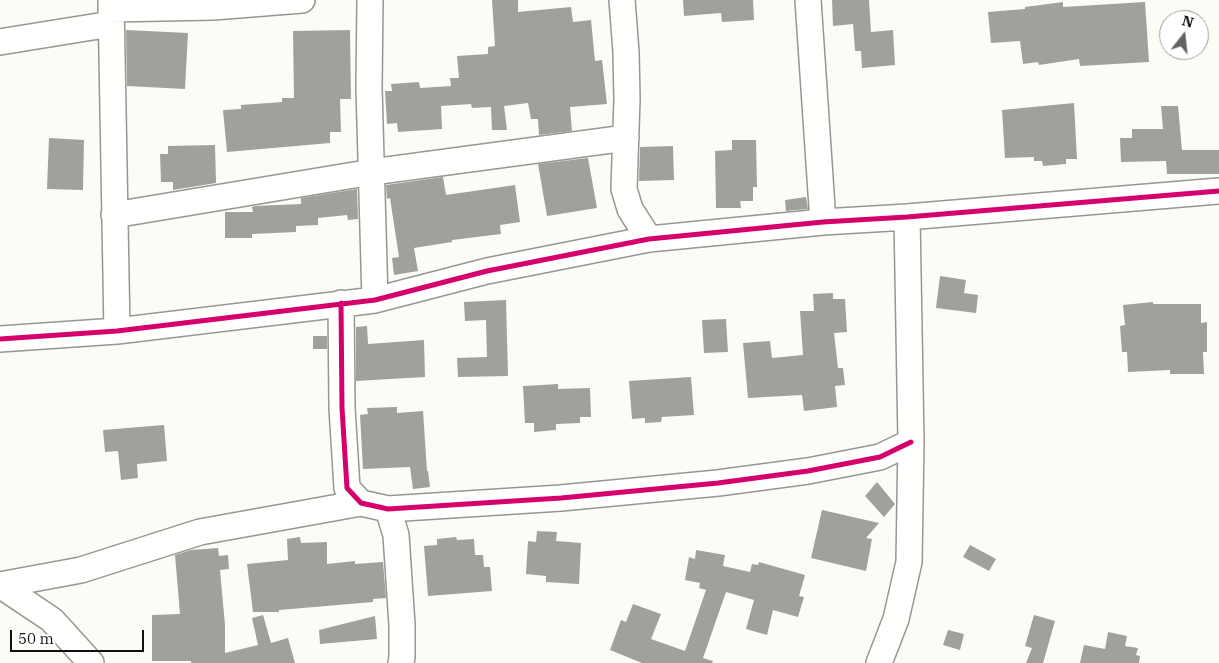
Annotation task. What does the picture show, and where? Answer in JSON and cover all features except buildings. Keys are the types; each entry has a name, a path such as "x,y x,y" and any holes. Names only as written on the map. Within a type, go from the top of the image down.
{"street":[{"path":"0,42 111,11 213,7 302,0"},
{"path":"370,0 369,88 376,300"},
{"path":"622,0 626,52 624,189 630,209 649,239"},
{"path":"808,0 823,222"},
{"path":"111,11 117,331"},
{"path":"114,215 372,172 626,138"},
{"path":"0,339 117,331 376,300 487,271 649,239 823,222 907,217 1219,191"},
{"path":"879,663 896,619 909,562 911,442 907,217"},
{"path":"341,303 342,408 347,488 361,503"},
{"path":"0,585 81,570 200,532 361,503 388,508 560,498 718,483 808,471 880,457 911,442"},
{"path":"388,508 396,535 402,625 401,663"},
{"path":"0,585 52,620 91,663"}],"cycle path":[{"path":"0,339 117,331 375,300 487,271 649,239 823,222 907,217 1219,191"},
{"path":"341,303 342,408 347,488 361,503 388,509 561,498 718,483 808,471 880,457 911,442"}]}
